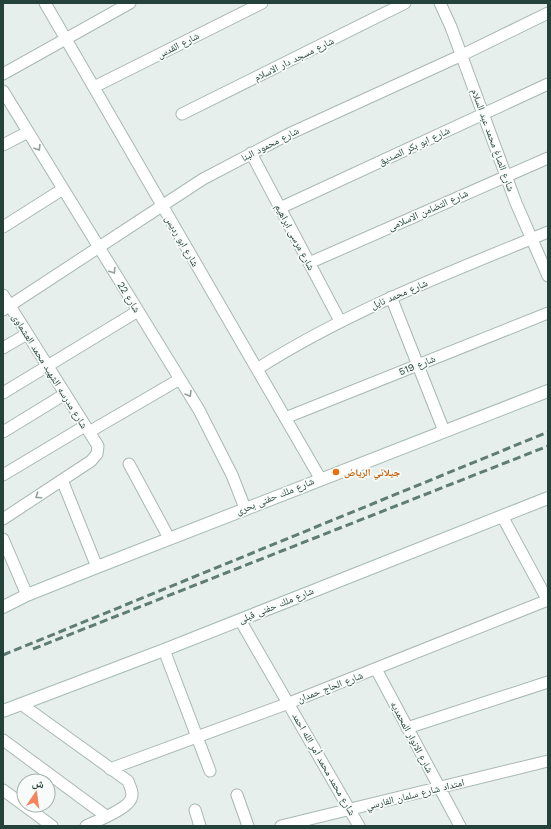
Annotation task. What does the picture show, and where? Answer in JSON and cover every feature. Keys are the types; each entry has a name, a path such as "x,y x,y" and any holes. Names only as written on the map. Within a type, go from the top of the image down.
{"street":[{"name":"شارع ابو رديس","path":"45,3 320,478"},
{"path":"3,74 130,3"},
{"name":"شارع القدس","path":"94,88 262,3"},
{"name":"شارع مسجد دار الاسلام","path":"182,114 406,3"},
{"name":"شارع الصاغ محمد عبد السلام","path":"440,3 462,55 506,176 531,239 548,276"},
{"name":"شارع محمود البنا","path":"6,308 203,179 289,134 462,55 548,13"},
{"name":"شارع ابو بكر الصديق","path":"280,208 548,84"},
{"name":"شارع 22","path":"3,91 180,379 216,442 245,508"},
{"path":"3,145 28,132"},
{"name":"شارع مرسى ابراهيم","path":"251,153 340,321"},
{"name":"شارع التضامن الاسلامى","path":"309,263 548,158"},
{"path":"3,227 63,189"},
{"name":"شارع محمد نايل","path":"257,369 340,321 391,297 548,232"},
{"name":"شارع مدرسه الشهيد محمد العشماوى","path":"3,295 6,308 27,334 98,446 94,458 62,480"},
{"path":"391,297 444,431"},
{"path":"3,393 138,311"},
{"name":"شارع 519","path":"285,418 548,313"},
{"path":"3,348 27,334"},
{"path":"3,475 180,379"},
{"name":"شارع ملك حفنى بحرى","path":"3,607 27,595 169,538 548,390"},
{"path":"3,432 65,394"},
{"path":"129,464 169,538"},
{"path":"3,519 62,480 97,567"},
{"name":"شارع ملك حفنى قبلى","path":"3,711 164,650 548,498"},
{"path":"502,516 548,601"},
{"path":"3,539 27,595"},
{"name":"شارع الحاج حمدان","path":"110,769 198,738 548,601"},
{"name":"شارع محمد محمد أمر الله احمد","path":"240,620 359,826"},
{"path":"164,650 210,771"},
{"name":"شارع الانوار المحمديه","path":"376,669 438,788 460,826"},
{"path":"407,728 548,682"},
{"path":"21,704 128,782 132,792 132,798 127,805 86,826"},
{"path":"3,740 106,816"},
{"name":"امتداد شارع سلمان الفارسي","path":"281,826 299,824 548,761"},
{"path":"3,790 52,826"},
{"path":"237,795 248,826"},
{"path":"195,810 200,826"}],"railway":[{"path":"3,655 548,432"},
{"path":"33,649 548,446"}],"place":[{"name":"جيلاتي الرياض","path":"336,472"}]}
